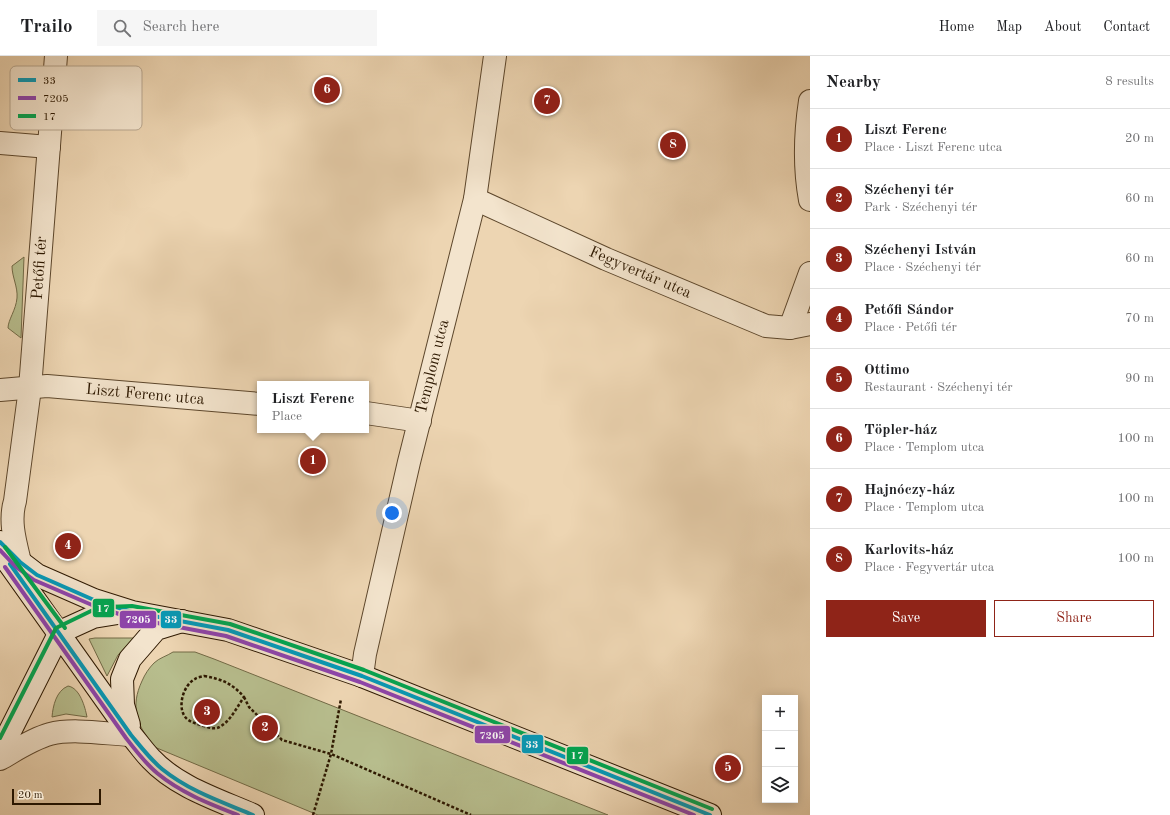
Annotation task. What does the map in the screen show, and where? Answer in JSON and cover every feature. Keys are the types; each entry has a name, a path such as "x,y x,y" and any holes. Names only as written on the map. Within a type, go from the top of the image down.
{"street":[{"name":"Petőfi tér","path":"55,66 56,56"},
{"name":"Templom utca","path":"362,676 370,632 409,462 475,200 495,56"},
{"path":"810,101 806,130 806,176 810,200"},
{"name":"Petőfi tér","path":"50,130 30,388 15,501 6,534 20,562 37,575 94,600 132,612"},
{"path":"0,143 49,147"},
{"name":"Fegyvertár utca","path":"475,200 606,259 766,326 800,326"},
{"path":"800,326 810,273"},
{"name":"Liszt Ferenc utca","path":"30,388 47,386 257,404"},
{"path":"0,390 30,388"},
{"path":"369,413 420,421"},
{"path":"0,550 40,607 60,632 131,735 151,760 172,776 195,789 253,815"},
{"path":"0,750 60,632 93,617 108,613 132,612 228,630 362,676 710,815"},
{"path":"131,735 123,705 122,679 125,670 134,654 156,629 184,621"},
{"path":"0,759 35,740 51,734 85,733 131,735"}],"path":[{"path":"244,697 226,722 216,728 211,729 186,718 181,708 183,697 188,685 195,679 204,676 221,679 234,686 244,697 249,707 282,740 331,754 471,815"},
{"path":"313,815 331,754 341,700"}],"green space":[{"path":"24,257 21,338 8,328 17,298 17,290 12,266"},
{"path":"134,638 118,655 107,676 89,639"},
{"path":"173,652 195,652 214,659 608,815 318,815 152,746 142,730 137,715 136,699 138,690 150,667 158,660"},
{"path":"68,686 72,687 79,694 87,717 66,714 52,717 54,704 58,695"}],"transit line":[{"name":"33","path":"0,542 20,562 37,575 94,600 132,612 228,630 362,676 710,815"},
{"name":"17","path":"5,547 65,628"},
{"name":"7205","path":"0,550 16,567 34,580 92,605 131,618 226,636 360,682 694,815"},
{"name":"33","path":"10,564 131,735 146,753 162,769 183,784 218,801 253,815"},
{"name":"7205","path":"5,567 126,738 145,761 166,780 186,792 238,815"},
{"name":"17","path":"0,738 56,628 91,611 107,607 132,606 230,624 364,670 712,809"}],"place":[{"name":"Töpler-ház","path":"327,90"},
{"name":"Hajnóczy-ház","path":"547,101"},
{"name":"Karlovits-ház","path":"673,145"},
{"name":"Liszt Ferenc","path":"313,461"},
{"name":"Petőfi Sándor","path":"68,546"},
{"name":"Széchenyi István","path":"207,712"},
{"name":"Széchenyi tér","path":"265,728"},
{"name":"Ottimo","path":"728,768"}]}
